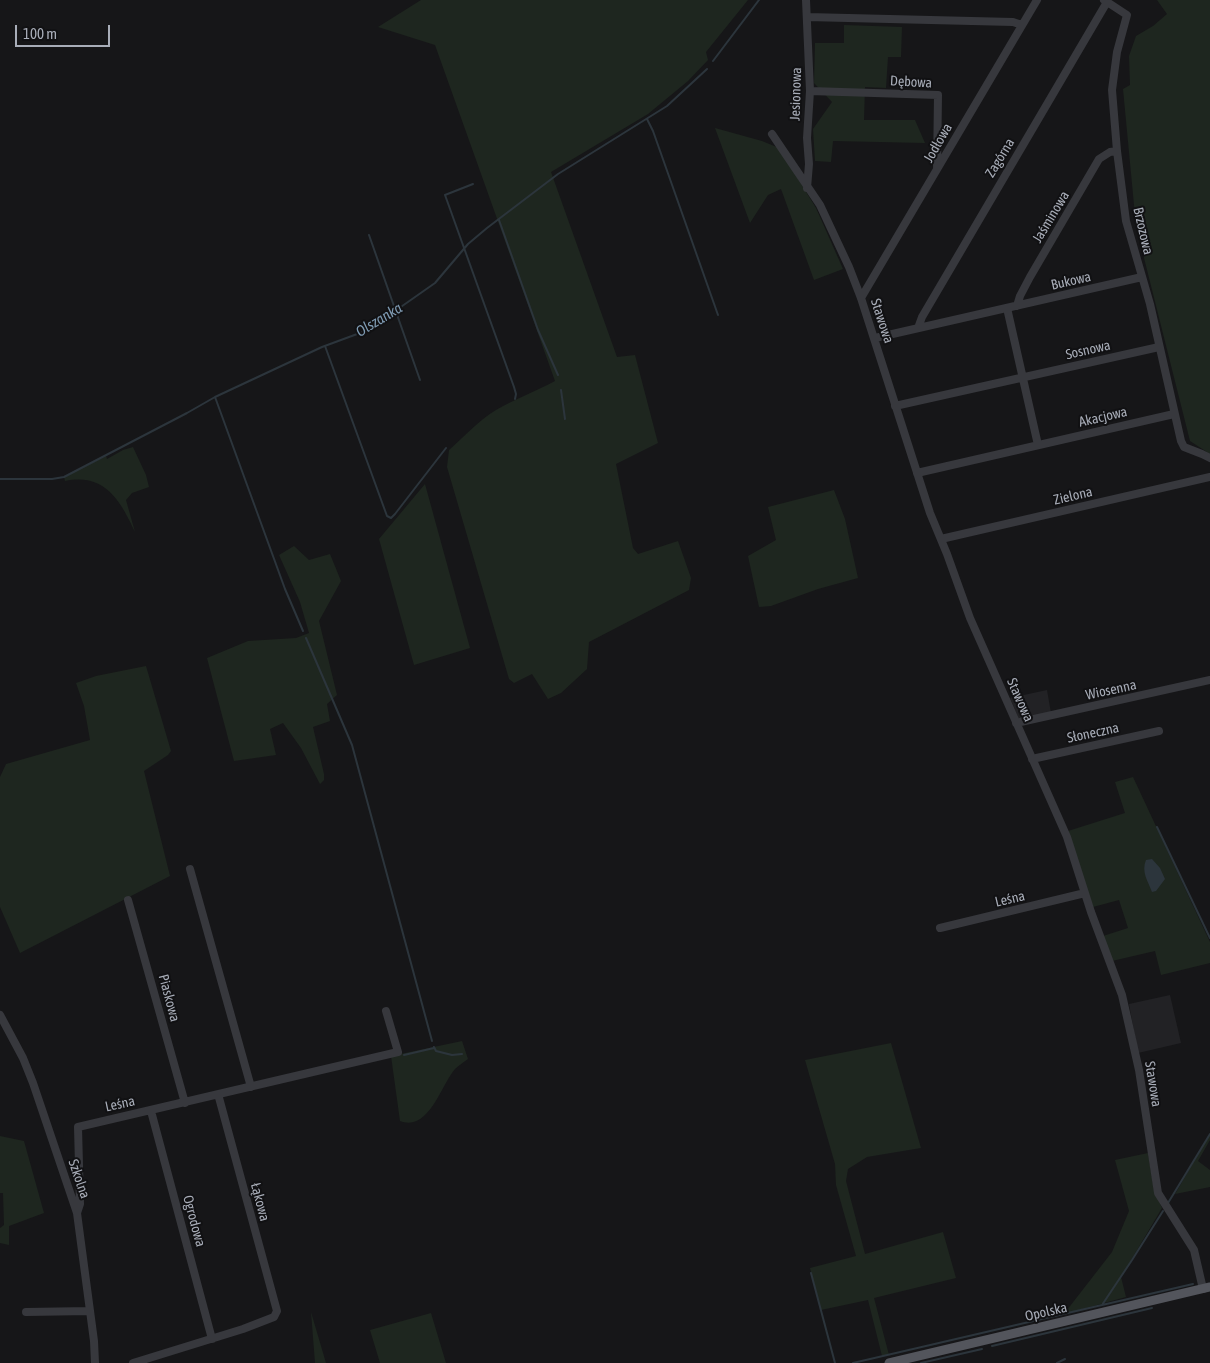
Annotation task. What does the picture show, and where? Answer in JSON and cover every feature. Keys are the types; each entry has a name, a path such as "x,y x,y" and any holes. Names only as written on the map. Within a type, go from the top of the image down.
{"main road":[{"name":"Opolska","path":"889,1363 1206,1288"}],"street":[{"name":"Jesionowa","path":"806,0 810,90 807,138 809,164 807,188"},
{"name":"Jodłowa","path":"861,298 1037,0"},
{"name":"Brzozowa","path":"1105,1 1127,15 1114,69 1112,101 1126,221 1150,304 1180,441 1184,447 1210,458"},
{"name":"Zagórna","path":"918,328 922,317 1105,1"},
{"path":"807,18 1012,22 1022,25"},
{"name":"Dębowa","path":"810,90 938,95 937,169"},
{"name":"Stawowa","path":"772,134 828,220 861,298 930,513 970,618 1067,837 1122,995 1138,1063 1158,1193 1194,1250 1206,1288"},
{"name":"Jaśminowa","path":"1017,306 1030,277 1099,159 1110,152 1117,151"},
{"name":"Bukowa","path":"874,338 1142,278"},
{"path":"1006,308 1038,445"},
{"name":"Sosnowa","path":"895,406 1159,347"},
{"name":"Akacjowa","path":"918,473 1174,414"},
{"name":"Zielona","path":"941,539 1210,478"},
{"name":"Wiosenna","path":"1016,723 1210,680"},
{"name":"Słoneczna","path":"1032,759 1159,731"},
{"path":"190,869 250,1087"},
{"name":"Leśna","path":"940,928 1085,893"},
{"name":"Piaskowa","path":"128,900 185,1103"},
{"name":"Leśna","path":"78,1212 80,1204 78,1188 78,1127 398,1052 386,1011"},
{"name":"Szkolna","path":"0,1015 23,1058 33,1082 78,1212 95,1363"},
{"name":"Łąkowa","path":"212,1339 274,1317 277,1312 218,1094"},
{"name":"Ogrodowa","path":"151,1111 212,1339"},
{"path":"70,1192 78,1188"},
{"path":"26,1312 90,1311"},
{"path":"133,1363 212,1339"}],"shaded area":[{"path":"421,0 748,0 706,52 708,60 688,81 648,114 551,172 617,357 635,355 658,443 616,464 633,548 638,554 678,541 691,578 689,590 589,642 587,669 561,693 548,699 532,674 514,683 509,679 447,467 449,450 483,419 503,406 555,381 435,45 378,27"},
{"path":"1157,0 1210,0 1210,454 1190,441 1136,226 1123,89 1130,85 1129,56 1136,36 1153,26 1167,14"},
{"path":"844,25 902,27 901,57 888,57 886,88 865,87 864,120 915,120 925,143 833,141 831,162 815,161 813,129 832,102 814,83 815,43 844,43"},
{"path":"715,128 762,141 779,148 816,208 843,269 814,280 781,189 768,195 750,223"},
{"path":"133,447 146,475 149,487 132,493 126,500 135,532 117,500 101,485 91,481 65,481 64,477 106,456 107,459"},
{"path":"425,484 470,648 414,665 379,539"},
{"path":"834,490 845,519 858,578 818,589 771,606 759,607 748,556 776,540 768,507"},
{"path":"294,546 309,560 330,554 341,581 319,621 337,695 327,704 330,721 313,727 324,774 324,780 320,784 301,748 283,723 270,729 276,755 234,761 207,658 248,641 296,638 309,633 300,602 279,555"},
{"path":"146,666 171,751 144,771 170,876 20,953 0,907 0,777 6,764 90,740 84,706 76,683 96,676"},
{"path":"1047,690 1051,713 1019,720 1010,698"},
{"path":"1133,777 1210,942 1210,963 1161,975 1155,951 1112,961 1103,936 1128,928 1119,900 1093,907 1068,831 1125,813 1115,782"},
{"path":"1152,859 1160,868 1165,879 1156,891 1152,892 1144,869 1146,860"},
{"path":"1170,995 1181,1043 1138,1053 1129,1004"},
{"path":"462,1041 468,1059 455,1069 433,1105 419,1120 410,1123 400,1121 391,1056"},
{"path":"891,1043 921,1148 867,1157 848,1169 846,1181 865,1254 943,1232 956,1278 874,1298 889,1355 882,1356 868,1300 821,1310 810,1268 856,1256 836,1185 835,1164 805,1060"},
{"path":"1210,1134 1210,1140 1198,1161 1210,1170 1210,1187 1175,1194"},
{"path":"0,1136 24,1141 44,1213 9,1226 9,1245 0,1243 0,1228 4,1225 3,1193 0,1193"},
{"path":"1148,1153 1154,1190 1162,1208 1121,1277 1126,1297 1068,1313 1067,1310 1112,1252 1129,1211 1115,1160"},
{"path":"311,1312 326,1363 315,1363"},
{"path":"431,1313 446,1363 380,1363 370,1330"}],"waterway":[{"name":"Olszanka","path":"713,61 759,0"},
{"name":"Olszanka","path":"0,479 52,479 64,477 215,397 322,347 368,330 435,283 468,244 487,228 558,174 667,106 707,69"},
{"path":"647,119 653,131 718,315"},
{"path":"473,184 445,195 514,387 515,399"},
{"path":"499,220 538,330 558,375"},
{"name":"Olszanka","path":"369,235 420,380"},
{"path":"325,346 387,516 391,518 395,514 446,448"},
{"path":"561,390 565,419"},
{"path":"215,397 285,589 303,631"},
{"path":"306,638 352,745 432,1041"},
{"path":"1157,827 1210,938"},
{"path":"434,1047 436,1051 452,1055 462,1054"},
{"path":"404,1055 434,1048"},
{"path":"1168,1203 1210,1134"},
{"path":"853,1363 1102,1305 1163,1211"},
{"path":"811,1273 835,1363"},
{"path":"1102,1305 1193,1284"},
{"path":"992,1346 1152,1308"},
{"path":"921,1363 982,1349"},
{"path":"1057,1363 1065,1359"}]}
